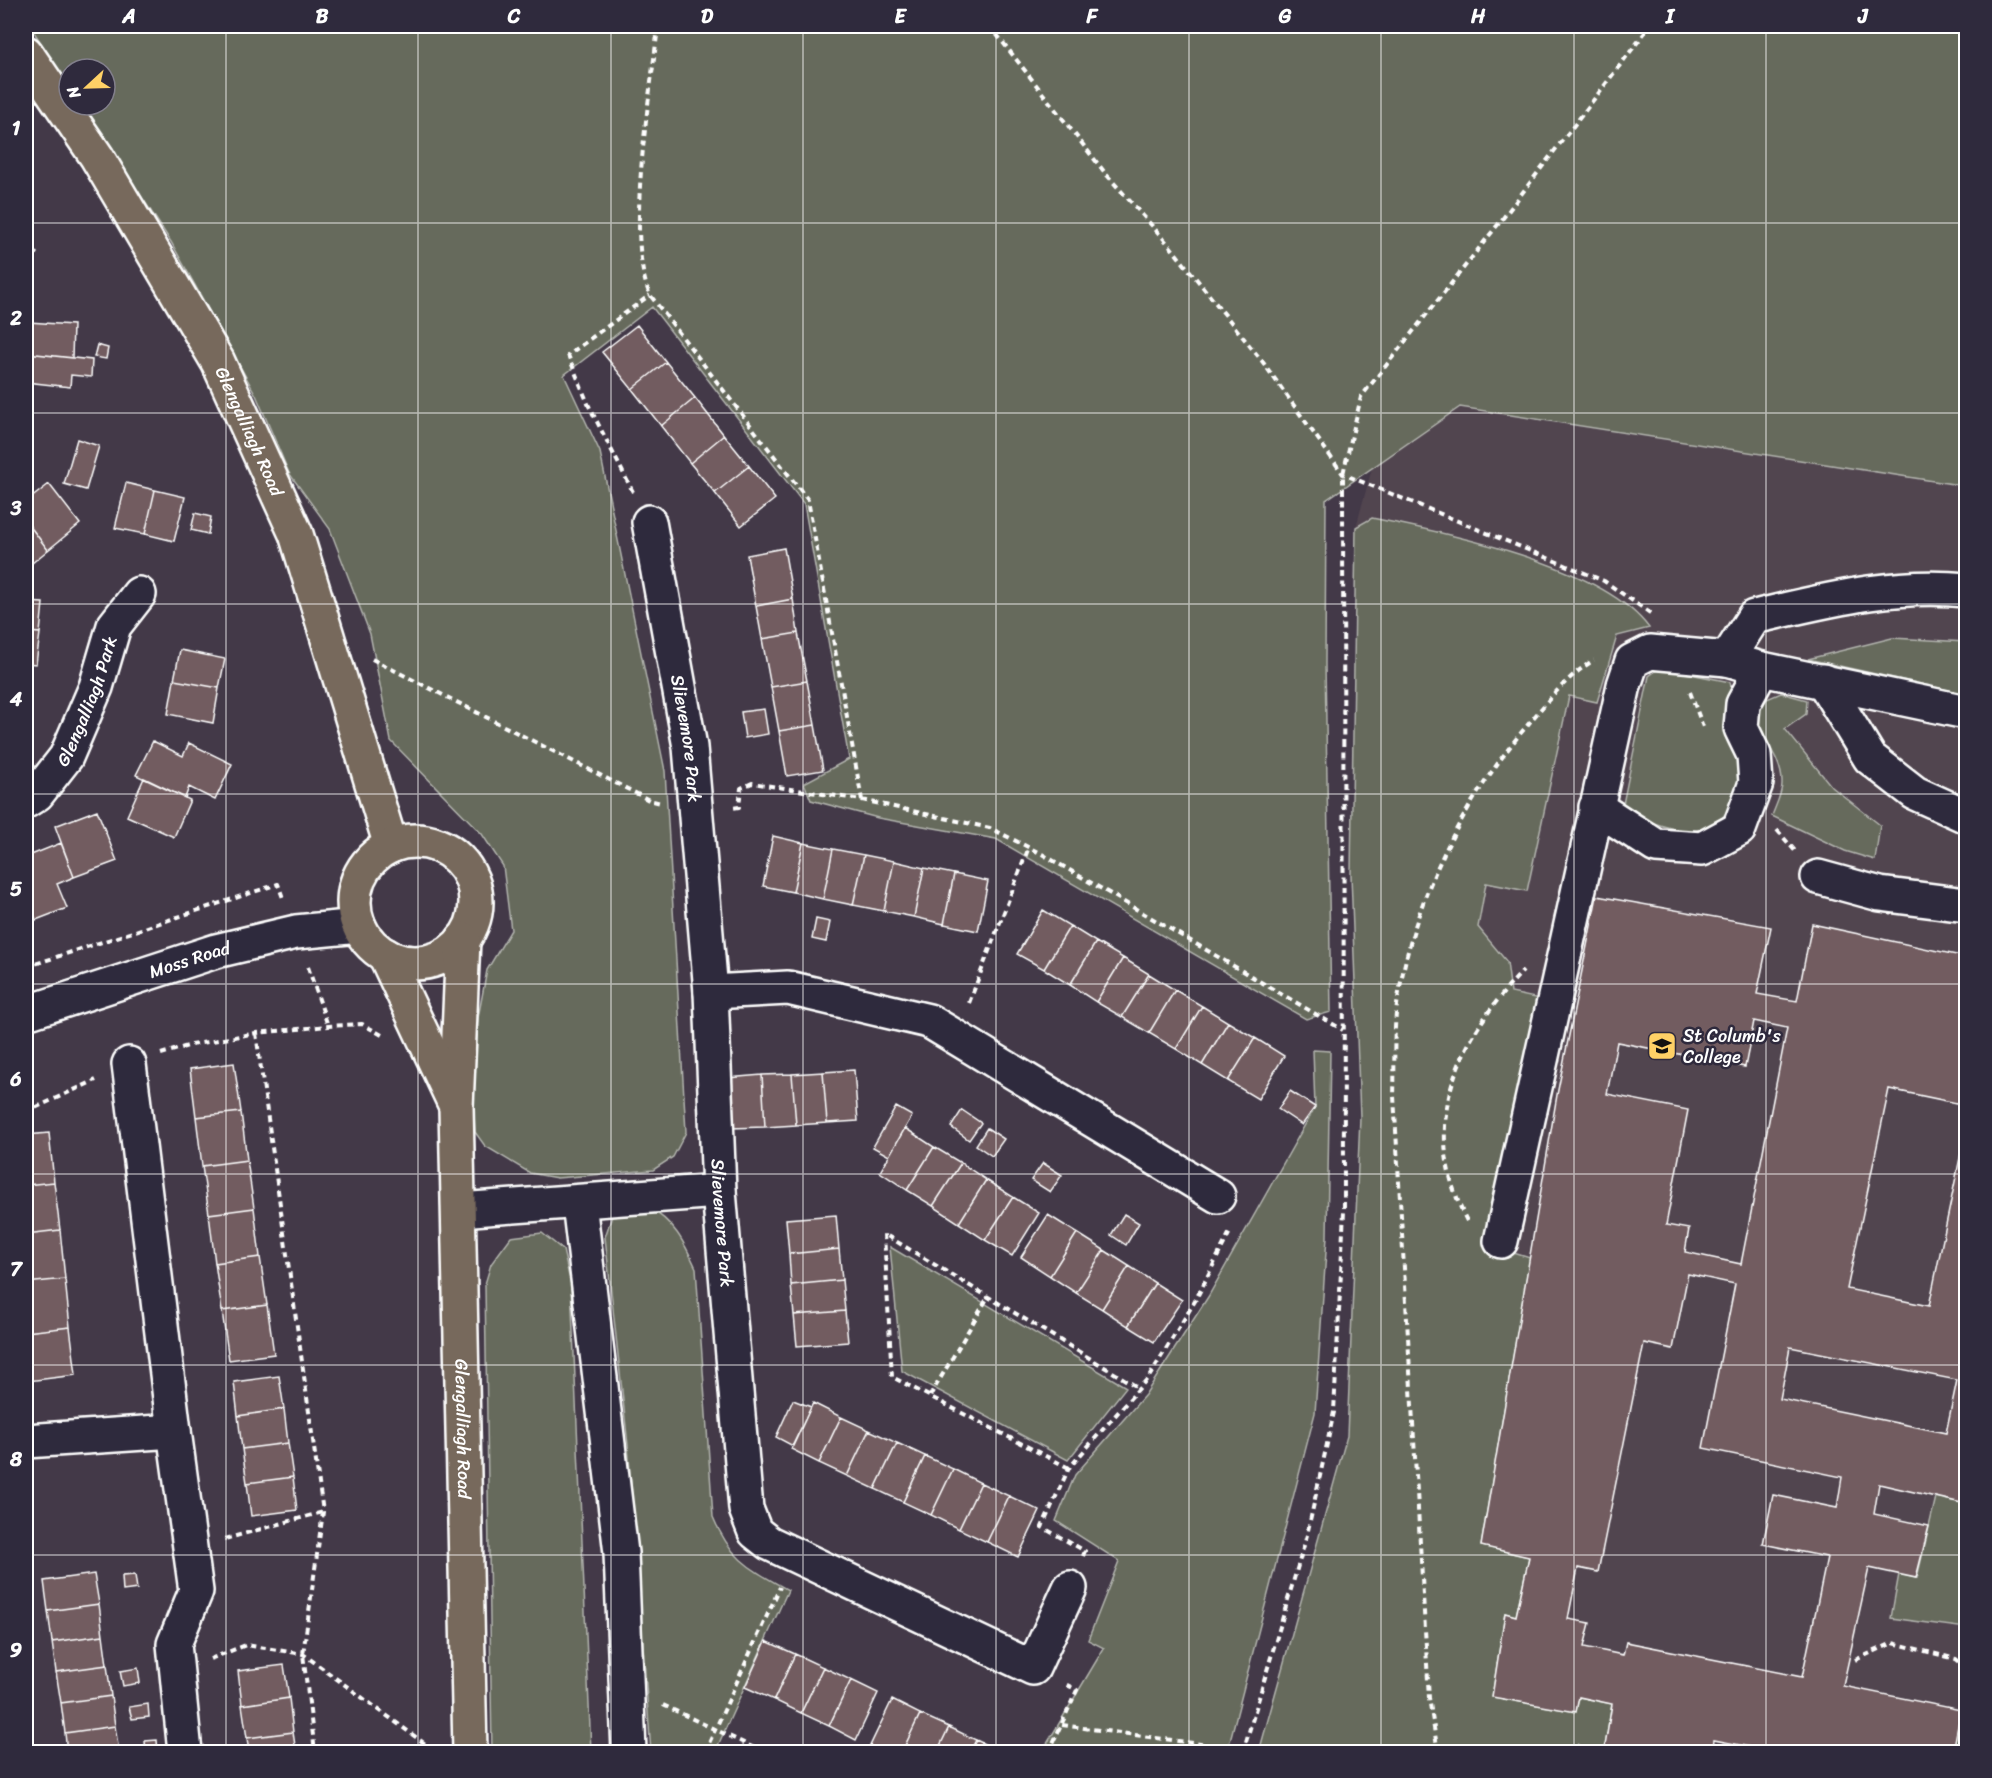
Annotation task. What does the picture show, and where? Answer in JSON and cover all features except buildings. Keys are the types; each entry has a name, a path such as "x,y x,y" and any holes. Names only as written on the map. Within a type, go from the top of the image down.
{"main road":[{"name":"Glengalliagh Road","path":"26,53 97,157 218,362 296,534 391,846"},
{"path":"411,841 431,843 449,851 463,865 473,882 476,902 473,922 464,939 449,953 431,961 412,963 385,955 367,940 359,926 354,908 356,888 363,871 375,856 391,846 411,841"},
{"name":"Glengalliagh Road","path":"464,939 456,1107 470,1752"},
{"name":"Glengalliagh Road","path":"385,955 456,1107"}],"street":[{"name":"Slievemore Park","path":"649,522 690,747 711,992 719,1191 746,1509 755,1532 769,1543 1033,1668"},
{"path":"1727,659 1754,617 1871,591 1944,587 1966,590"},
{"name":"Glengalliagh Park","path":"26,801 36,794 66,757 96,687 114,626 139,594"},
{"path":"1501,1241 1596,807 1624,685 1632,661 1650,652 1727,659 1762,669 1966,712"},
{"path":"1596,807 1656,846 1702,849 1739,829 1756,783 1754,755 1741,728 1743,704 1762,669"},
{"path":"1823,681 1870,758 1915,794 1966,816"},
{"path":"1818,877 1880,894 1966,905"},
{"name":"Moss Road","path":"26,1013 216,951 296,932 359,926"},
{"path":"711,992 788,988 930,1021 1218,1196"},
{"path":"129,1064 196,1590 174,1644 185,1752"},
{"path":"459,1210 719,1191"},
{"path":"579,1203 621,1553 629,1752"},
{"path":"26,1441 174,1431"},
{"path":"1033,1668 1070,1588"}],"path":[{"path":"658,26 638,227 643,278 650,295 808,500 862,800"},
{"path":"990,26 1084,147 1170,246 1263,361 1343,474"},
{"path":"1062,1725 1244,1751 1306,1535 1334,1412 1344,1211 1343,474 1361,397 1500,222 1650,26"},
{"path":"649,522 589,406 568,355 650,295"},
{"path":"326,635 649,800 666,804 696,819 739,807 741,788 752,783 862,800 990,828 1029,847 1343,1030"},
{"path":"1438,1752 1429,1698 1394,1108 1397,1007 1406,957 1426,890 1456,830 1496,765 1556,690 1598,658"},
{"path":"956,1038 1029,847"},
{"path":"26,967 278,884 328,1026"},
{"path":"1501,1241 1467,1222 1453,1194 1445,1156 1444,1112 1453,1075 1477,1028 1529,965"},
{"path":"26,1112 129,1064 191,1045 256,1033 362,1024 383,1036 394,1048 427,1041"},
{"path":"256,1033 323,1512 303,1654 315,1752"},
{"path":"1070,1588 1085,1551 1042,1527 1069,1468 1139,1388 1195,1301 1242,1208 1218,1196"},
{"path":"1069,1468 892,1377 884,1234 1139,1388"},
{"path":"930,1396 988,1297"},
{"path":"190,1548 323,1512"},
{"path":"705,1752 795,1557"},
{"path":"1855,1660 1893,1643 1956,1659 1966,1667"},
{"path":"176,1672 246,1645 303,1654 438,1752"},
{"path":"1033,1668 1077,1690 1049,1752"},
{"path":"627,1694 661,1705 763,1752"},
{"path":"1570,1752 1579,1745"},
{"path":"423,1752 428,1746"}],"shaded area":[{"name":"St Columb's College","path":"1460,407 1966,486 1966,1752 1259,1752 1347,1436 1360,1117 1351,875 1356,527 1372,468"}],"green space":[{"path":"30,26 1966,26 1966,486 1460,407 1326,500 1325,664 1331,1012 1306,1019 996,839 878,818 811,800 804,783 849,759 804,504 652,307 564,375 600,452 665,771 686,1132 673,1157 653,1170 557,1178 530,1173 485,1146 475,1132 473,1097 478,1018 487,970 511,930 503,866 482,834 391,741 370,634 330,529 289,473 256,395 171,242 90,117 117,117 117,57 57,57 57,68"},
{"path":"1372,518 1480,543 1561,569 1597,586 1627,606 1649,628 1617,636 1597,702 1569,696 1527,891 1486,883 1478,927 1507,962 1511,993 1549,1001 1497,1248 1530,1258 1481,1546 1529,1557 1516,1616 1505,1613 1492,1697 1576,1712 1579,1697 1612,1704 1604,1752 1259,1752 1347,1436 1360,1117 1351,875 1356,527"},
{"path":"1892,638 1966,642 1966,694 1808,659"},
{"path":"1660,668 1730,682 1731,695 1724,728 1726,739 1738,765 1739,780 1731,805 1721,819 1709,827 1681,830 1665,827 1622,809 1649,676"},
{"path":"1781,693 1807,700 1806,714 1785,729 1832,787 1880,825 1875,860 1845,851 1772,816 1781,792 1781,775 1776,758 1754,719 1767,699"},
{"path":"1313,1050 1330,1051 1327,1237 1315,1413 1227,1752 1042,1752 1104,1648 1088,1640 1119,1561 1056,1521 1075,1475 1145,1395 1208,1297 1315,1107"},
{"path":"647,1207 671,1226 696,1268 713,1517 734,1553 752,1569 788,1590 715,1752 651,1752 628,1445 605,1237 612,1216"},
{"path":"542,1233 563,1250 571,1285 591,1752 492,1752 485,1284 491,1264 511,1237"},
{"path":"890,1247 1126,1387 1068,1460 902,1371"},
{"path":"1936,1497 1966,1504 1966,1628 1891,1618 1899,1574 1917,1578"},
{"path":"1966,1679 1966,1752 1953,1752"}],"place":[{"name":"St Columb's College","path":"1662,1046"}]}
